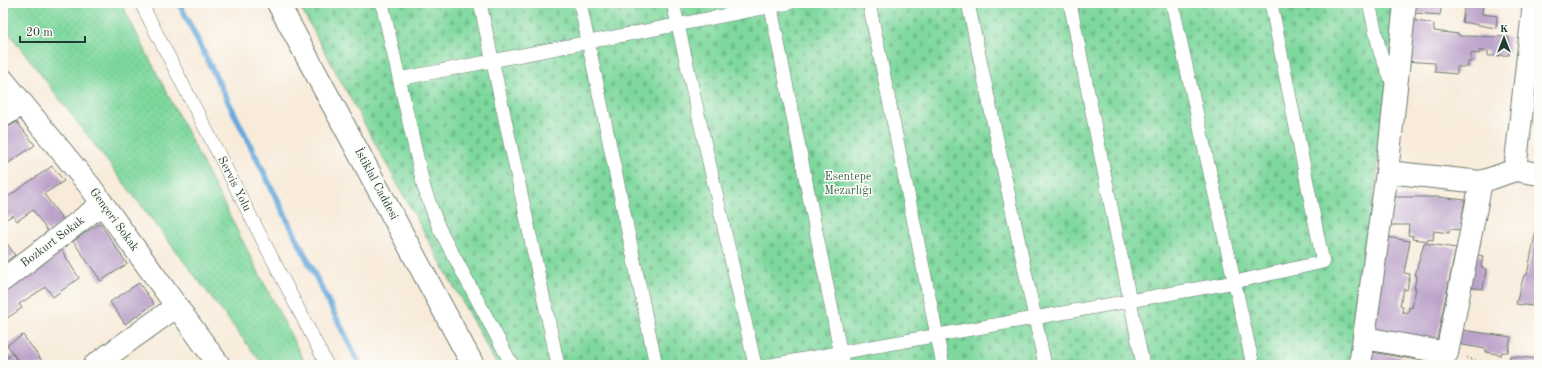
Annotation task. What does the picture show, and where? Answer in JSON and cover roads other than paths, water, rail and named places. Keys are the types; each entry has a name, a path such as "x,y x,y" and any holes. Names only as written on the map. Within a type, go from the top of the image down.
{"street":[{"name":"İstiklal Caddesi","path":"278,3 473,365"},
{"path":"1360,365 1365,338 1387,172 1405,3"},
{"path":"1515,170 1534,3"},
{"name":"Gençeri Sokak","path":"3,80 102,204 219,365"},
{"path":"3,116 22,104"},
{"path":"1387,172 1481,182 1515,170 1539,174"},
{"path":"1365,338 1447,353 1481,182"},
{"name":"Bozkurt Sokak","path":"3,280 102,204"},
{"path":"95,365 177,306"}],"lane":[{"name":"Servis Yolu","path":"141,3 327,365"},
{"path":"382,3 424,188 439,228 512,365"},
{"path":"480,3 491,61 558,365"},
{"path":"580,3 656,365"},
{"path":"673,3 755,365"},
{"path":"399,79 770,5 789,3"},
{"path":"869,3 942,365"},
{"path":"968,3 1045,365"},
{"path":"1070,3 1143,365"},
{"path":"1172,3 1253,365"},
{"path":"771,365 842,359 937,335 1235,282 1323,262 1271,3"},
{"path":"1368,3 1380,52 1395,88"},
{"path":"770,5 842,359"}],"waterway":[{"path":"179,3 360,365"}],"park label":[{"name":"Esentepe Mezarlığı","path":"848,184"}]}
